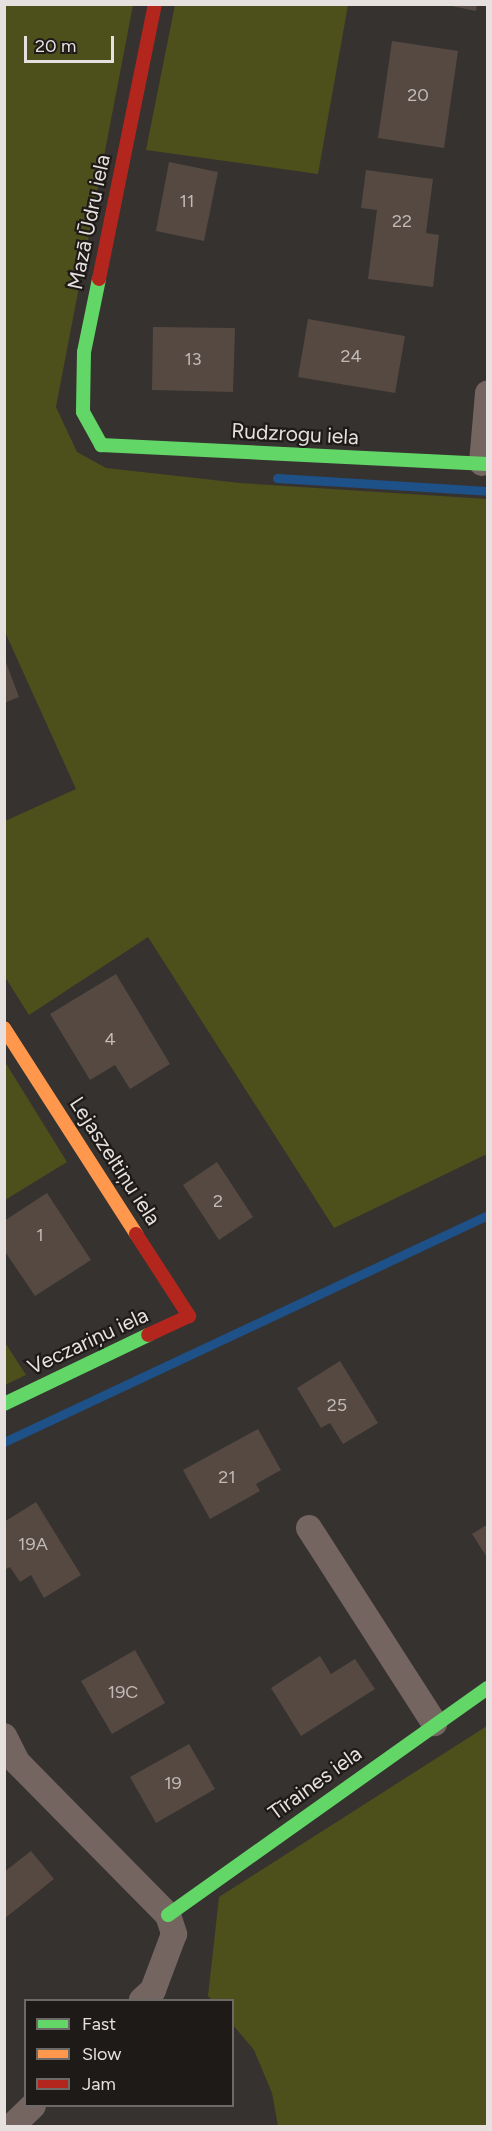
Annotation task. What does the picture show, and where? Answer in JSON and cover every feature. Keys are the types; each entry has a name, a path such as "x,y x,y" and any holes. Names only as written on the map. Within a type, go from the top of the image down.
{"street":[{"name":"Mazā Ūdru iela","path":"101,446 83,412 84,352 155,4"},
{"path":"485,464 488,393"},
{"name":"Rudzrogu iela","path":"101,446 485,464"},
{"name":"Lejaszeltiņu iela","path":"4,1028 189,1316"},
{"name":"Veczariņu iela","path":"4,1404 189,1316"},
{"path":"309,1528 434,1723"},
{"name":"Tīraines iela","path":"168,1915 434,1723 488,1688"},
{"path":"4,1736 17,1762 168,1915 174,1934 153,1990 144,1999"},
{"path":"12,2127 32,2107"}],"green space":[{"path":"5,4 133,5 56,407 77,452 106,468 240,483 487,499 487,1154 334,1228 148,937 29,1015 5,977 5,821 76,789 5,632"},
{"path":"175,5 348,5 318,174 146,150"},
{"path":"5,1062 67,1162 4,1200"},
{"path":"4,1341 26,1375 5,1385 4,1385"},
{"path":"487,1726 487,2126 278,2126 272,2093 254,2050 234,2026 234,1999 211,1999 208,1996 219,1897"}],"building":[{"path":"442,4 477,4 476,11"},
{"path":"392,41 458,51 444,148 378,138"},
{"path":"169,162 218,172 204,241 156,231"},
{"path":"366,170 433,179 426,233 439,235 433,287 368,279 377,210 361,208"},
{"path":"308,319 405,336 395,393 298,377"},
{"path":"153,327 235,328 233,392 152,390"},
{"path":"4,657 19,697 4,703"},
{"path":"116,974 170,1064 130,1089 115,1065 90,1080 50,1014"},
{"path":"217,1162 253,1217 219,1240 183,1185"},
{"path":"47,1193 91,1260 35,1296 4,1250 4,1221"},
{"path":"340,1361 378,1423 343,1444 330,1423 321,1428 297,1388"},
{"path":"258,1429 281,1470 256,1484 260,1491 210,1519 183,1470"},
{"path":"36,1502 81,1575 44,1598 31,1575 20,1582 10,1567 4,1570 4,1522"},
{"path":"488,1524 488,1559 472,1534"},
{"path":"135,1650 165,1703 112,1734 81,1681"},
{"path":"320,1656 331,1674 355,1659 375,1689 301,1736 271,1688"},
{"path":"189,1744 215,1789 156,1823 130,1777"},
{"path":"31,1851 54,1879 4,1919 4,1872"}],"waterway":[{"path":"277,478 488,491"},
{"path":"4,1442 488,1215"}],"traffic: fast":[{"path":"99,279 84,352 83,412 101,445 488,464"},
{"path":"4,1404 148,1335"},
{"path":"168,1915 488,1688"}],"traffic: slow":[{"path":"4,1028 136,1234"}],"traffic: jam":[{"path":"99,279 155,4"},
{"path":"136,1234 189,1316 148,1335"}]}
